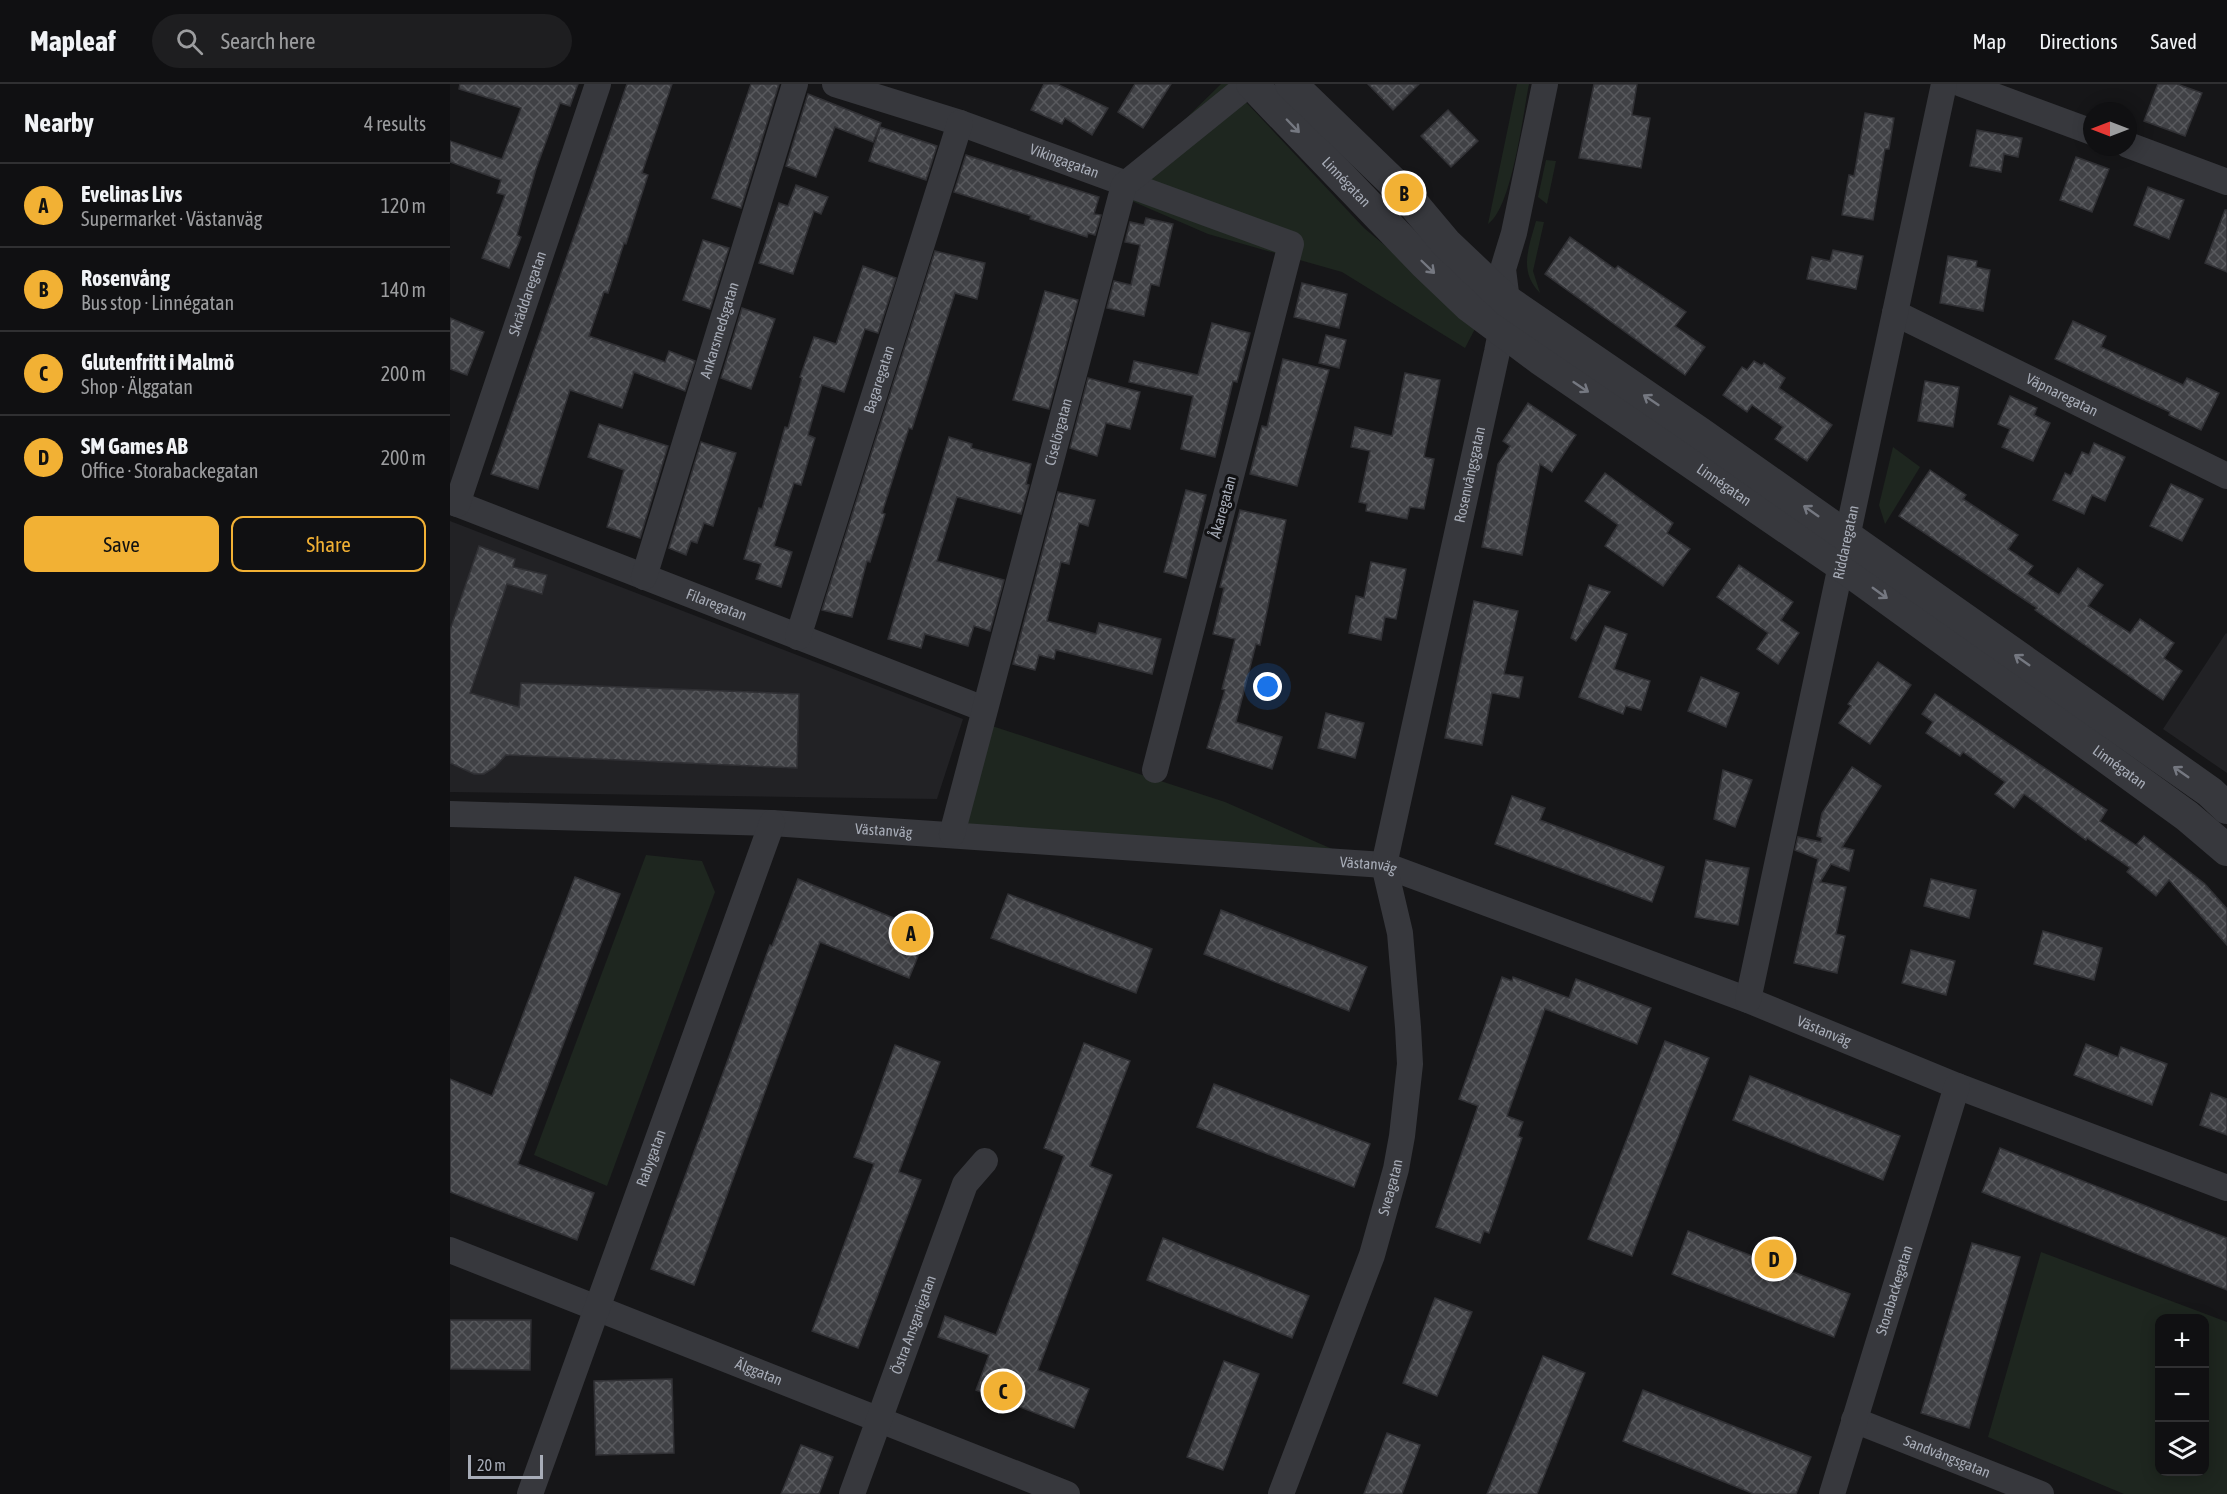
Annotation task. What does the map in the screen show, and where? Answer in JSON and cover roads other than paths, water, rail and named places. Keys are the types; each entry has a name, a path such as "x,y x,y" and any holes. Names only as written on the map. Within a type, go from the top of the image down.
{"street":[{"name":"Skräddaregatan","path":"453,502 597,84"},
{"name":"Ankarsmedsgatan","path":"644,577 795,84"},
{"name":"Vikingagatan","path":"835,84 960,123 1124,185 1291,244"},
{"path":"1124,185 1251,84"},
{"name":"Linnégatan","path":"1251,84 1425,264 1469,306 1504,316"},
{"name":"Linnégatan","path":"1291,84 1404,193 1504,316 1844,551 2190,778 2227,808"},
{"name":"Rosenvångsgatan","path":"1384,865 1504,316 1503,269 1514,233 1545,84"},
{"name":"Riddaregatan","path":"1748,1000 1944,84"},
{"path":"1962,84 2083,129"},
{"name":"Bagaregatan","path":"798,637 960,123"},
{"path":"2137,148 2227,182"},
{"name":"Ciselörgatan","path":"952,834 1124,185"},
{"name":"Åkaregatan","path":"1155,770 1291,244"},
{"name":"Väpnaregatan","path":"1895,313 2227,476"},
{"name":"Filaregatan","path":"453,502 984,709"},
{"name":"Linnégatan","path":"1844,551 2187,816 2227,850"},
{"name":"Västanväg","path":"450,814 772,824 952,834 1384,865 1748,1000 1956,1086 2227,1188"},
{"name":"Rabygatan","path":"530,1494 772,824"},
{"name":"Sveagatan","path":"1281,1494 1372,1255 1396,1169 1402,1136 1410,1064 1408,1027 1400,933 1384,865"},
{"name":"Storabackegatan","path":"1832,1494 1956,1086"},
{"name":"Östra Ansgarigatan","path":"852,1494 965,1184 985,1161"},
{"name":"Älggatan","path":"450,1250 1067,1494"},
{"name":"Sandvångsgatan","path":"1854,1420 2041,1494"}],"place":[{"name":"Rosenvång","path":"1404,193"},
{"name":"Evelinas Livs","path":"911,933"},
{"name":"SM Games AB","path":"1774,1259"},
{"name":"Glutenfritt i Malmö","path":"1003,1391"}]}
